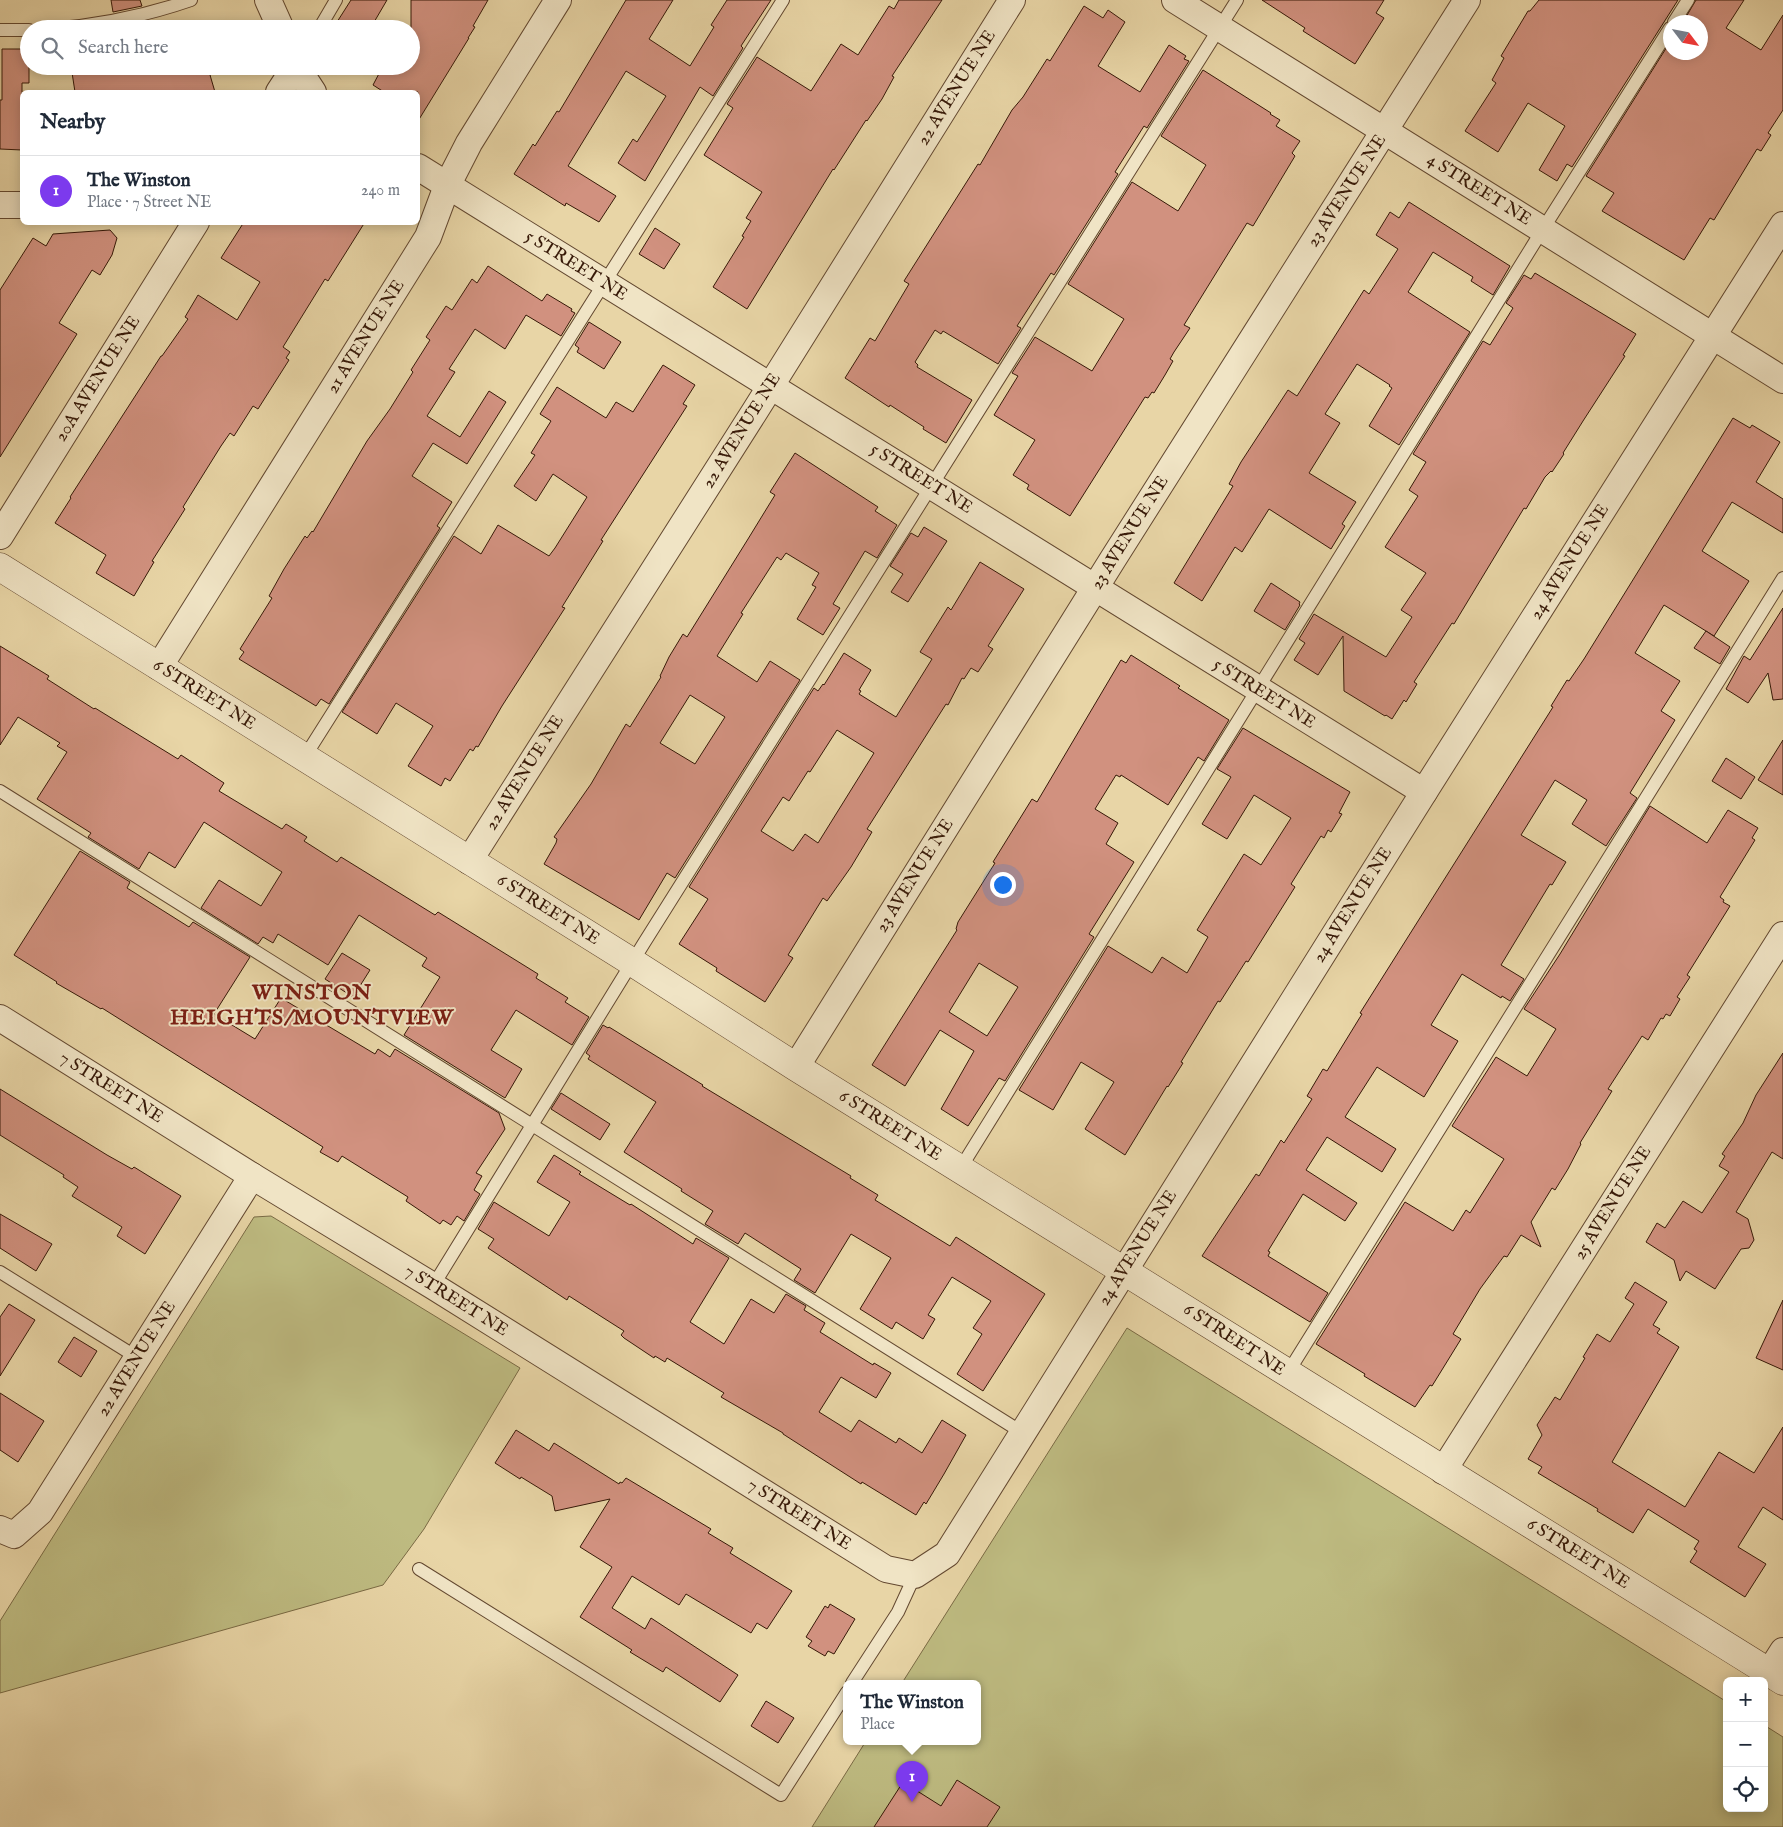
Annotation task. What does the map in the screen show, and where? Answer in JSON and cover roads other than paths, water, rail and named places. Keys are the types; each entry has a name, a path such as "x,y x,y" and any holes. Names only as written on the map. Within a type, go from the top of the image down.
{"street":[{"path":"268,0 277,20"},
{"name":"21 AVENUE NE","path":"159,667 428,237 447,186 469,143 558,0"},
{"name":"22 AVENUE NE","path":"469,861 1012,0"},
{"name":"4 STREET NE","path":"1175,0 1783,380"},
{"name":"23 AVENUE NE","path":"796,1067 1094,588 1385,131 1466,0"},
{"path":"280,90 290,75"},
{"path":"302,75 312,90"},
{"name":"5 STREET NE","path":"420,168 1424,792"},
{"path":"0,205 20,205"},
{"name":"20A AVENUE NE","path":"0,536 194,225"},
{"name":"24 AVENUE NE","path":"915,1574 947,1554 1424,792 1783,226"},
{"name":"6 STREET NE","path":"0,567 1443,1471 1778,1668"},
{"name":"25 AVENUE NE","path":"1443,1471 1783,935"},
{"name":"7 STREET NE","path":"0,1018 886,1569 915,1574"},
{"name":"22 AVENUE NE","path":"7,1532 40,1512 252,1176"}],"lane":[{"path":"117,20 191,0"},
{"path":"324,20 336,0"},
{"path":"304,758 783,0"},
{"path":"433,1286 632,962 1236,0"},
{"path":"1678,15 1688,0"},
{"path":"0,30 20,30"},
{"path":"960,1169 1543,229 1663,39"},
{"path":"1287,1374 1783,578"},
{"path":"0,791 1023,1433"},
{"path":"0,1272 138,1358"},
{"path":"419,1569 781,1795 843,1698"},
{"path":"854,1680 898,1612 915,1574"}],"place":[{"name":"The Winston","path":"912,1802"}],"district":[{"name":"WINSTON HEIGHTS/MOUNTVIEW","path":"312,1006"}]}
